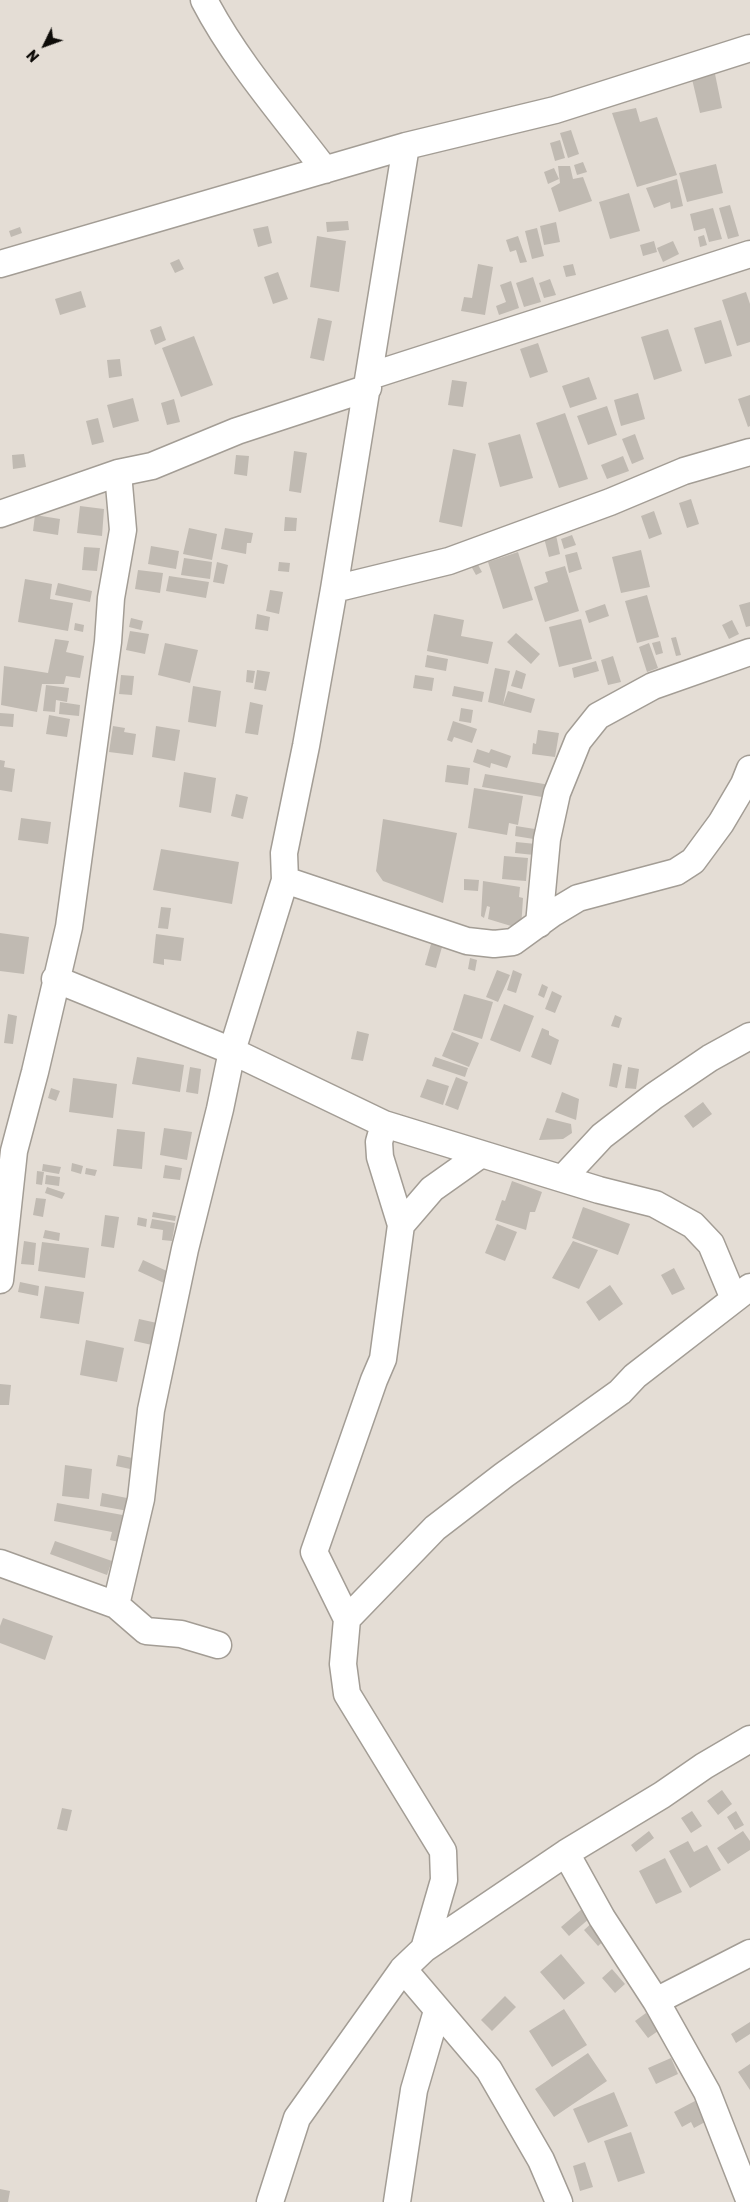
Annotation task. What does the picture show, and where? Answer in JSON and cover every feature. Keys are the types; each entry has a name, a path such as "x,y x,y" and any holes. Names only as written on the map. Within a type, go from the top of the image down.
{"street":[{"path":"204,0 213,19 256,80 325,170"},
{"path":"0,264 406,146 555,110 750,48"},
{"path":"116,1605 141,1499 151,1410 185,1249 220,1109 232,1051 285,880 284,853 306,746 334,589 406,146"},
{"path":"0,514 118,473 152,466 369,382 750,254"},
{"path":"334,589 449,562 610,502 684,471 750,452"},
{"path":"0,1280 7,1150 35,1072 55,979 69,927 108,642 111,598 123,530 118,473"},
{"path":"538,924 547,839 557,793 578,741 598,716 653,686 750,652"},
{"path":"285,880 468,941 494,944 513,942 578,898 676,872 693,861 721,823 750,770"},
{"path":"55,979 232,1051 384,1124 599,1190 655,1204 694,1225 711,1244 742,1293 635,1376 620,1392 504,1475 435,1528 347,1619"},
{"path":"563,1178 602,1136 654,1096 710,1058 750,1036"},
{"path":"384,1124 379,1142 380,1157 401,1225 383,1360 374,1380 314,1552 347,1619 343,1664 347,1694 443,1851 444,1880 424,1949"},
{"path":"401,1225 432,1189 480,1154"},
{"path":"0,1563 116,1605 146,1631 181,1634 218,1645"},
{"path":"270,2202 297,2118 403,1969 424,1949 566,1853 750,1739"},
{"path":"566,1853 602,1918 656,2001 707,2092 748,2190"},
{"path":"656,2001 750,1953"},
{"path":"403,1969 489,2070 540,2160 559,2202"},
{"path":"397,2202 414,2090 437,2011"}],"building":[{"path":"715,74 722,108 700,113 692,79"},
{"path":"636,108 640,122 657,117 677,175 637,187 612,113"},
{"path":"571,130 579,154 568,158 560,133"},
{"path":"560,140 565,158 555,161 550,143"},
{"path":"583,162 587,172 577,175 574,165"},
{"path":"716,164 723,193 687,202 679,173"},
{"path":"558,166 570,166 573,179 583,177 592,201 559,212 551,188 560,183"},
{"path":"554,168 559,179 548,184 544,172"},
{"path":"677,179 683,206 671,209 670,202 654,208 646,188"},
{"path":"629,193 640,231 610,239 599,202"},
{"path":"730,205 739,236 728,239 719,208"},
{"path":"713,208 722,239 709,242 705,228 694,231 690,214"},
{"path":"348,221 349,230 327,232 326,222"},
{"path":"556,222 560,242 544,245 540,226"},
{"path":"268,226 272,243 258,247 253,229"},
{"path":"20,227 22,233 11,237 9,231"},
{"path":"537,228 544,256 532,259 525,231"},
{"path":"704,235 707,245 700,247 698,237"},
{"path":"317,236 346,241 339,292 310,287"},
{"path":"518,236 527,262 520,263 516,250 510,252 506,240"},
{"path":"654,241 657,252 643,256 640,245"},
{"path":"673,241 679,254 663,262 657,248"},
{"path":"179,259 184,269 175,273 170,263"},
{"path":"478,264 493,267 485,315 461,311 464,297 472,298"},
{"path":"573,264 576,275 566,277 563,266"},
{"path":"278,272 288,299 273,304 264,277"},
{"path":"533,277 541,302 524,307 516,283"},
{"path":"550,279 556,295 544,298 539,283"},
{"path":"511,281 519,308 499,315 496,306 506,302 500,285"},
{"path":"81,291 86,307 60,315 55,299"},
{"path":"746,292 750,304 750,342 737,346 722,300"},
{"path":"318,318 332,321 324,361 310,358"},
{"path":"721,320 732,356 705,364 694,328"},
{"path":"161,326 166,340 155,345 150,330"},
{"path":"668,329 682,371 654,380 641,337"},
{"path":"194,336 213,385 181,397 162,348"},
{"path":"538,343 548,372 530,378 520,349"},
{"path":"120,359 122,376 109,378 107,360"},
{"path":"589,377 597,399 570,408 562,386"},
{"path":"452,380 467,382 463,407 448,405"},
{"path":"638,393 645,419 621,426 614,400"},
{"path":"750,395 750,426 748,427 738,399"},
{"path":"133,398 139,421 113,428 107,405"},
{"path":"174,399 180,422 167,425 161,403"},
{"path":"607,406 617,435 588,445 577,416"},
{"path":"565,413 588,479 559,488 536,423"},
{"path":"98,418 104,442 92,445 86,421"},
{"path":"520,434 533,478 500,487 488,443"},
{"path":"635,434 644,459 632,464 622,439"},
{"path":"453,449 476,454 462,527 439,522"},
{"path":"294,451 307,453 301,493 289,491"},
{"path":"24,454 26,467 13,469 12,455"},
{"path":"236,455 249,456 247,476 234,474"},
{"path":"623,456 629,471 607,479 601,465"},
{"path":"691,499 699,524 687,528 679,503"},
{"path":"80,506 104,509 102,536 77,533"},
{"path":"654,511 662,534 649,539 641,516"},
{"path":"35,515 60,519 58,535 33,531"},
{"path":"285,517 297,518 296,531 284,531"},
{"path":"189,528 217,534 212,560 183,554"},
{"path":"225,528 253,533 251,543 247,543 246,554 221,549"},
{"path":"556,535 560,554 549,557 544,538"},
{"path":"572,535 576,545 564,549 561,539"},
{"path":"151,546 179,551 176,569 148,564"},
{"path":"84,547 100,548 97,571 82,570"},
{"path":"641,550 650,587 621,593 612,557"},
{"path":"518,552 533,600 503,609 488,562"},
{"path":"577,552 582,569 569,573 565,555"},
{"path":"184,558 212,562 210,579 181,575"},
{"path":"217,562 228,565 224,584 213,582"},
{"path":"279,562 290,563 289,572 278,571"},
{"path":"477,563 482,572 476,575 471,566"},
{"path":"565,566 579,611 545,622 534,587 548,582 545,572"},
{"path":"138,570 163,573 160,593 135,589"},
{"path":"169,576 209,582 206,598 166,591"},
{"path":"25,579 52,584 50,599 73,603 68,631 18,622"},
{"path":"58,583 92,591 90,602 55,595"},
{"path":"270,590 283,592 279,614 266,611"},
{"path":"647,595 659,637 637,643 625,601"},
{"path":"750,602 750,626 746,627 739,605"},
{"path":"605,604 609,616 589,623 585,611"},
{"path":"257,614 270,617 268,631 255,629"},
{"path":"434,614 464,620 461,636 493,642 488,664 427,651"},
{"path":"131,618 143,621 141,630 129,627"},
{"path":"581,619 592,659 559,667 549,627"},
{"path":"732,620 739,634 729,639 722,625"},
{"path":"75,623 84,625 83,632 74,630"},
{"path":"130,631 149,634 145,654 126,650"},
{"path":"516,633 540,654 531,664 507,642"},
{"path":"676,637 681,655 676,656 671,638"},
{"path":"55,639 69,641 66,652 84,656 80,678 66,676 64,684 42,684 37,712 1,705 4,666 48,673"},
{"path":"660,641 663,653 656,655 652,643"},
{"path":"165,643 198,650 190,683 158,675"},
{"path":"649,643 658,668 647,672 639,647"},
{"path":"427,655 448,659 446,671 425,667"},
{"path":"613,656 621,682 608,685 601,660"},
{"path":"596,661 599,671 574,678 572,668"},
{"path":"495,668 510,671 503,705 508,691 535,699 531,713 488,702"},
{"path":"247,670 255,671 253,683 246,682"},
{"path":"257,670 270,672 266,691 254,689"},
{"path":"516,670 526,674 522,689 511,686"},
{"path":"121,675 134,676 132,695 119,694"},
{"path":"415,675 434,678 432,691 413,688"},
{"path":"46,685 69,688 67,702 56,700 55,712 43,711"},
{"path":"193,686 221,691 216,727 188,722"},
{"path":"454,686 484,692 482,702 452,696"},
{"path":"60,702 80,705 79,716 59,714"},
{"path":"250,702 263,705 258,735 245,733"},
{"path":"461,708 473,710 471,723 459,721"},
{"path":"0,713 14,714 13,727 0,726"},
{"path":"49,715 70,719 67,737 46,734"},
{"path":"453,721 477,729 472,743 454,737 452,742 447,740"},
{"path":"113,726 125,728 124,732 136,734 133,755 109,752"},
{"path":"156,726 180,730 175,761 152,757"},
{"path":"538,730 559,733 555,757 532,754 533,743 536,744"},
{"path":"477,749 489,753 491,749 511,756 507,768 491,763 490,768 473,762"},
{"path":"0,760 5,761 4,767 15,769 12,792 0,790"},
{"path":"447,765 470,768 468,785 445,782"},
{"path":"184,772 216,778 211,813 179,807"},
{"path":"485,774 550,785 548,798 482,787"},
{"path":"474,788 523,796 518,825 509,823 507,835 468,828"},
{"path":"236,794 248,797 243,819 231,816"},
{"path":"21,818 51,822 48,844 18,840"},
{"path":"383,819 457,833 443,903 383,881 376,871"},
{"path":"516,826 541,830 540,840 515,836"},
{"path":"516,842 536,844 534,855 515,853"},
{"path":"161,849 239,862 232,904 153,890"},
{"path":"504,856 528,858 526,881 502,879"},
{"path":"464,879 479,880 478,891 464,890"},
{"path":"483,881 520,887 519,897 523,898 521,929 488,919 490,907 487,906 484,918 481,916"},
{"path":"161,907 171,908 168,929 158,928"},
{"path":"0,933 29,937 24,974 0,971"},
{"path":"156,934 184,938 181,961 164,959 164,965 153,963"},
{"path":"433,937 444,940 436,968 425,965"},
{"path":"470,958 477,960 475,971 468,969"},
{"path":"497,970 510,975 498,1002 486,997"},
{"path":"513,970 522,974 516,993 507,990"},
{"path":"542,984 548,987 544,998 538,995"},
{"path":"552,991 562,996 555,1013 545,1009"},
{"path":"464,994 493,1002 482,1039 453,1030"},
{"path":"504,1004 534,1016 520,1052 490,1040"},
{"path":"8,1014 17,1016 13,1044 4,1043"},
{"path":"615,1015 622,1018 619,1028 611,1026"},
{"path":"542,1028 549,1031 549,1035 559,1040 551,1065 531,1057"},
{"path":"357,1031 369,1034 363,1061 351,1059"},
{"path":"452,1032 479,1043 469,1067 442,1056"},
{"path":"137,1057 184,1065 180,1092 132,1084"},
{"path":"435,1057 468,1068 465,1077 432,1066"},
{"path":"613,1063 622,1065 617,1088 609,1086"},
{"path":"190,1067 201,1069 198,1094 186,1092"},
{"path":"628,1067 639,1069 636,1089 625,1088"},
{"path":"456,1077 468,1082 458,1110 445,1105"},
{"path":"73,1078 117,1084 113,1118 69,1112"},
{"path":"427,1079 449,1086 443,1105 420,1097"},
{"path":"51,1088 60,1091 56,1101 48,1098"},
{"path":"562,1092 579,1099 576,1120 555,1112"},
{"path":"703,1102 712,1114 693,1128 684,1116"},
{"path":"547,1118 571,1124 572,1133 563,1139 539,1140"},
{"path":"164,1128 192,1132 187,1160 160,1155"},
{"path":"117,1129 145,1132 142,1169 113,1166"},
{"path":"72,1163 83,1166 81,1174 71,1171"},
{"path":"43,1164 61,1167 59,1174 42,1171"},
{"path":"165,1165 182,1168 180,1180 163,1178"},
{"path":"86,1168 97,1170 95,1176 85,1174"},
{"path":"37,1171 44,1172 42,1185 36,1184"},
{"path":"46,1175 60,1177 59,1186 45,1184"},
{"path":"512,1181 542,1192 535,1212 530,1212 526,1230 495,1220 502,1200 505,1201"},
{"path":"47,1187 65,1193 62,1199 45,1193"},
{"path":"36,1198 46,1199 43,1217 33,1215"},
{"path":"583,1207 630,1224 618,1255 572,1238"},
{"path":"153,1212 176,1216 175,1221 152,1217"},
{"path":"105,1215 119,1217 114,1248 101,1246"},
{"path":"138,1217 147,1219 146,1227 137,1225"},
{"path":"152,1219 175,1223 172,1241 162,1240 163,1230 150,1228"},
{"path":"497,1224 517,1232 505,1261 485,1253"},
{"path":"45,1230 60,1233 59,1241 43,1238"},
{"path":"24,1241 36,1243 34,1265 21,1264"},
{"path":"573,1241 598,1250 579,1289 552,1278"},
{"path":"42,1242 89,1248 85,1278 38,1271"},
{"path":"143,1260 169,1272 164,1283 138,1271"},
{"path":"674,1268 685,1289 672,1295 661,1275"},
{"path":"20,1282 39,1286 38,1296 18,1292"},
{"path":"610,1285 623,1304 599,1321 586,1302"},
{"path":"45,1286 84,1292 79,1324 40,1318"},
{"path":"139,1319 157,1323 152,1345 134,1341"},
{"path":"86,1340 124,1348 117,1382 80,1375"},
{"path":"0,1384 11,1385 9,1405 0,1405"},
{"path":"118,1455 137,1459 135,1470 116,1466"},
{"path":"65,1465 92,1469 89,1499 62,1496"},
{"path":"102,1493 137,1500 134,1512 100,1506"},
{"path":"57,1503 128,1516 123,1543 110,1540 112,1532 54,1521"},
{"path":"55,1541 112,1561 107,1575 50,1554"},
{"path":"3,1618 53,1636 45,1660 0,1643 0,1626"},
{"path":"722,1790 732,1804 718,1815 707,1801"},
{"path":"62,1808 72,1810 67,1831 57,1829"},
{"path":"692,1811 702,1826 691,1833 681,1818"},
{"path":"736,1811 744,1825 735,1830 727,1817"},
{"path":"649,1831 654,1838 636,1852 631,1845"},
{"path":"743,1831 750,1841 750,1850 728,1864 717,1848"},
{"path":"688,1841 694,1852 707,1845 721,1870 690,1888 669,1851"},
{"path":"665,1858 682,1892 656,1904 639,1871"},
{"path":"582,1909 590,1918 569,1936 561,1927"},
{"path":"594,1921 608,1937 598,1946 584,1930"},
{"path":"561,1954 585,1983 564,2000 540,1972"},
{"path":"612,1969 625,1984 615,1993 602,1978"},
{"path":"505,1996 516,2007 492,2031 481,2020"},
{"path":"564,2009 587,2045 552,2067 529,2031"},
{"path":"646,2013 658,2031 648,2038 635,2021"},
{"path":"750,2022 750,2034 736,2043 731,2034"},
{"path":"588,2053 607,2081 554,2117 535,2089"},
{"path":"671,2058 678,2074 656,2084 648,2068"},
{"path":"750,2064 750,2090 738,2072"},
{"path":"614,2092 628,2126 588,2143 573,2109"},
{"path":"695,2101 705,2122 694,2128 691,2122 682,2127 674,2112"},
{"path":"631,2132 645,2173 618,2182 604,2141"},
{"path":"585,2162 593,2187 580,2191 573,2166"},
{"path":"0,2189 10,2191 8,2202 0,2202"}]}
